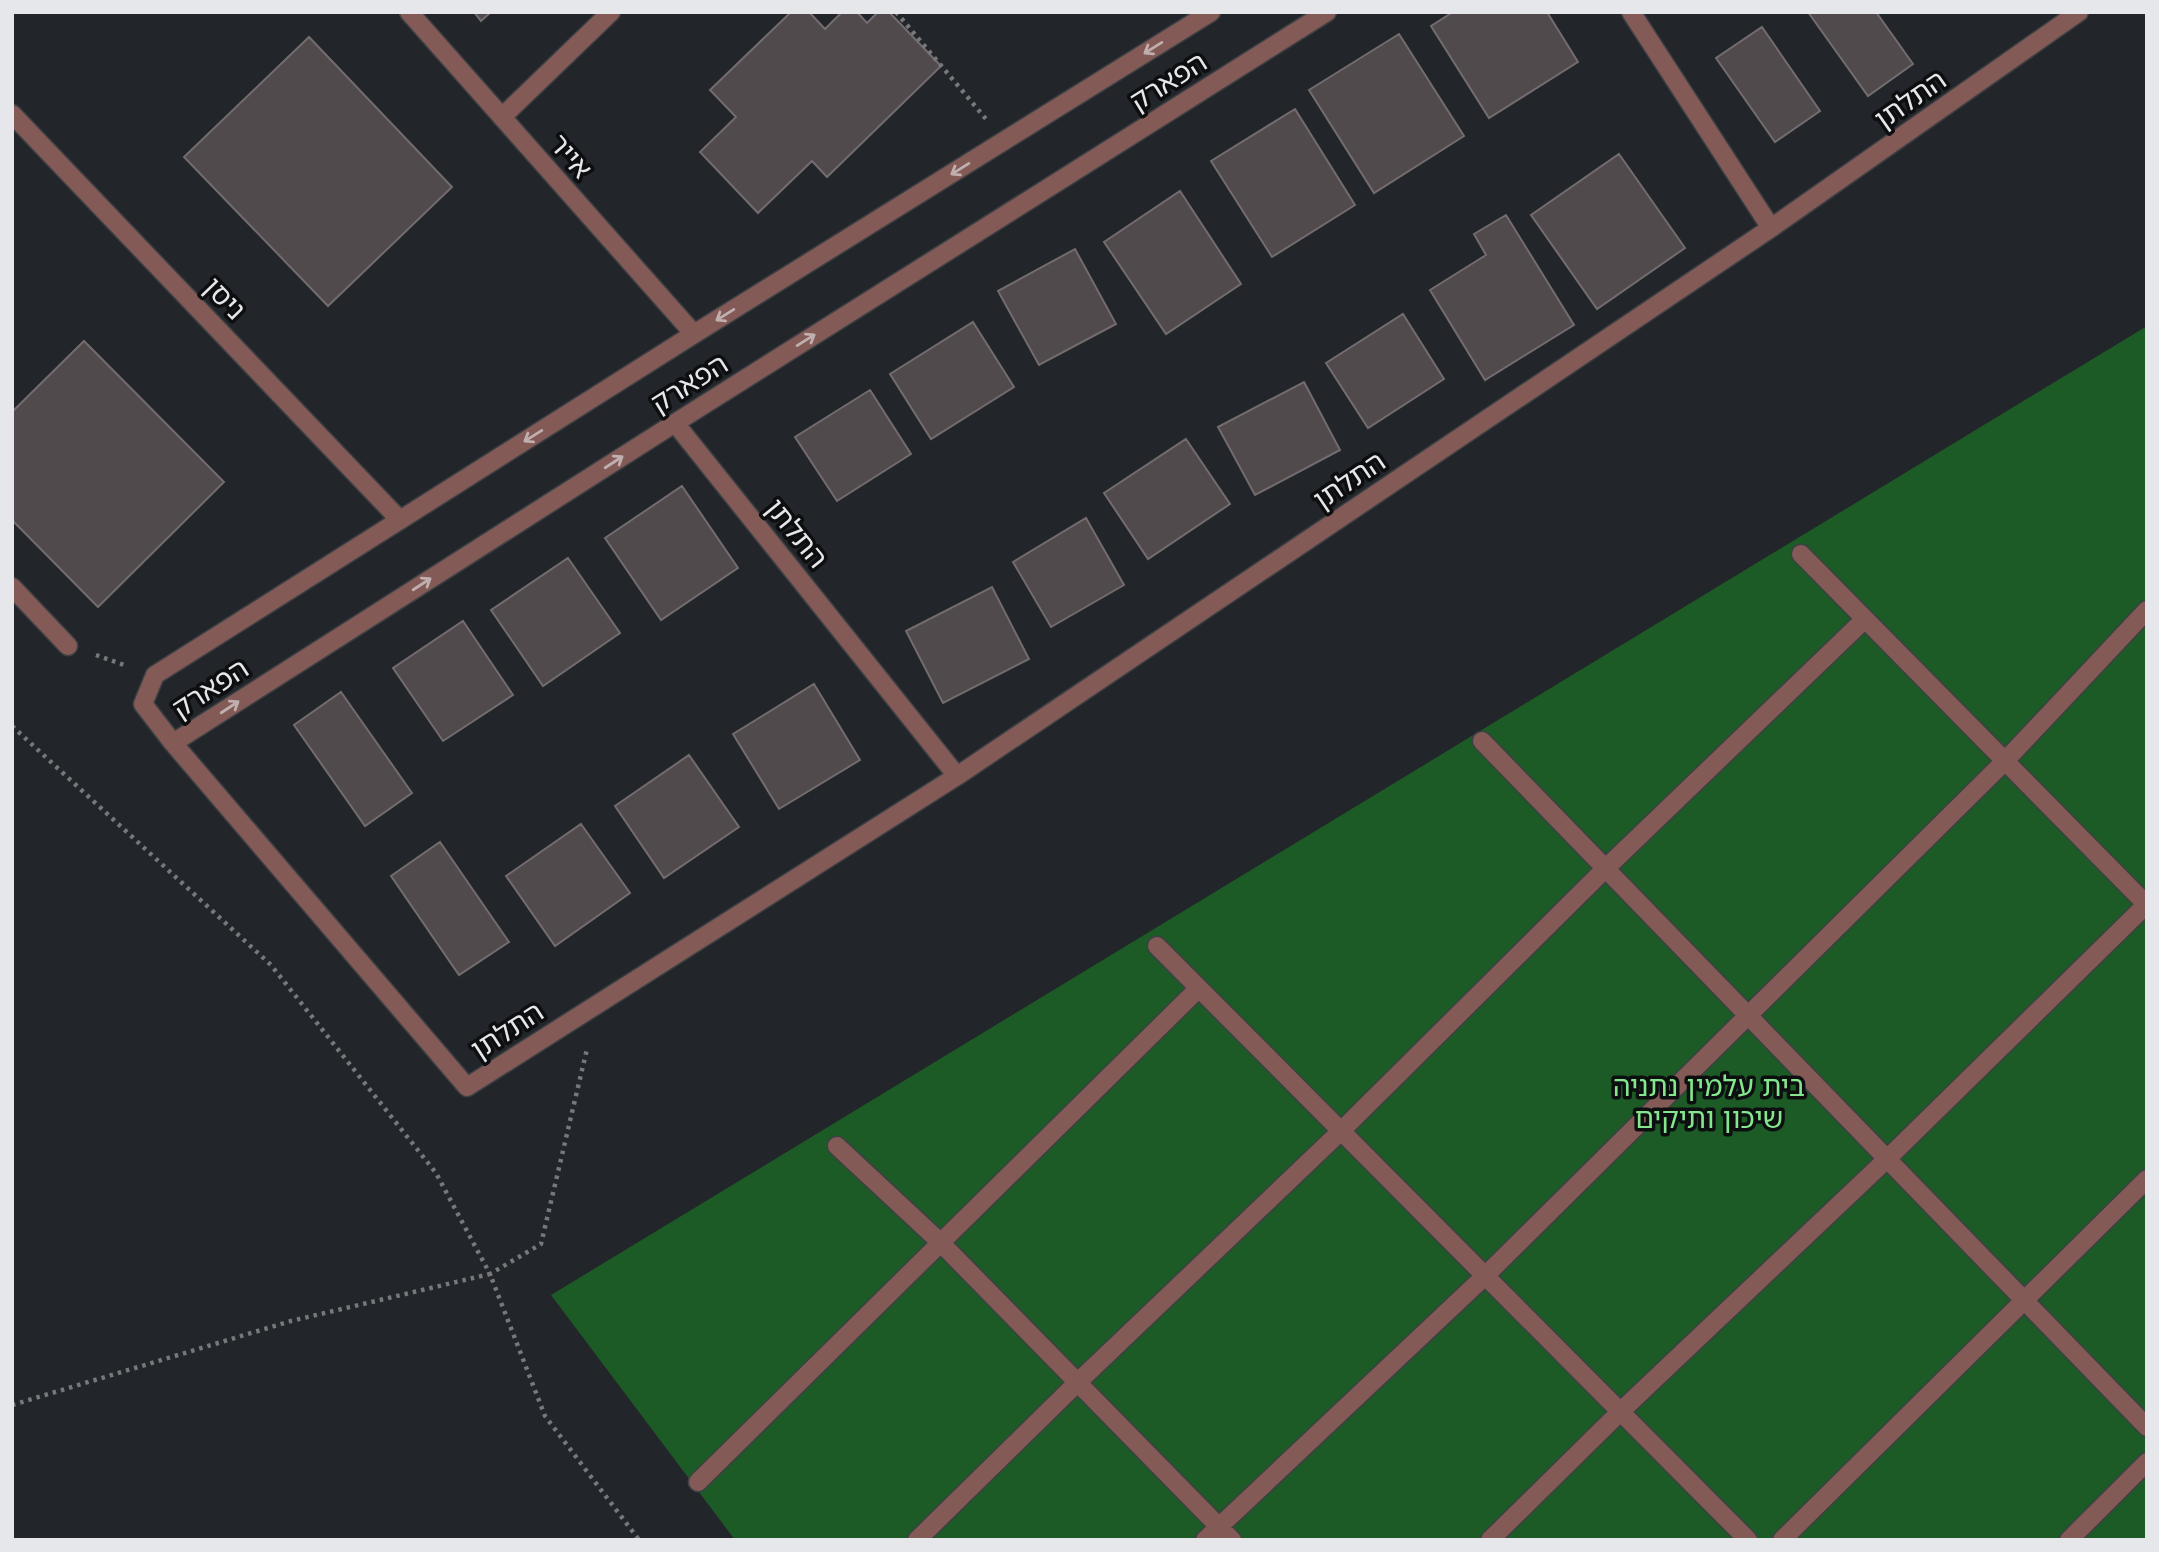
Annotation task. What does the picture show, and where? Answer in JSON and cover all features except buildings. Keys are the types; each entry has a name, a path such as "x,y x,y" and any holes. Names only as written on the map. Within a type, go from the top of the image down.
{"street":[{"name":"אייר","path":"409,12 694,334"},
{"path":"502,117 611,12"},
{"name":"הפארק","path":"1211,12 694,334 155,675 143,704 173,743 675,422 1327,12"},
{"path":"1631,12 1771,228"},
{"name":"התלתן","path":"173,743 467,1087 957,776 1771,228 2079,12"},
{"name":"ניסן","path":"12,114 400,520"},
{"name":"התלתן","path":"675,422 957,776"},
{"path":"1490,1540 1620,1412 1887,1159 2147,904 1801,554"},
{"path":"12,587 68,646"},
{"path":"1205,1540 1485,1276 2005,761 2147,610"},
{"path":"917,1540 1077,1383 1342,1131 1605,869 1866,619"},
{"path":"1482,741 2147,1427"},
{"path":"1157,946 1748,1540"},
{"path":"698,1482 1199,988"},
{"path":"837,1146 940,1242 1232,1540"},
{"path":"1782,1540 2147,1179"},
{"path":"2069,1540 2147,1462"}],"path":[{"path":"896,12 1005,141"},
{"path":"68,646 155,675"},
{"path":"12,726 271,965 436,1173 490,1274 545,1416 639,1540"},
{"path":"12,1405 291,1321 490,1274 541,1244 597,1004"}],"green space":[{"name":"בית עלמין נתניה שיכון ותיקים","path":"2147,326 2147,1540 735,1540 551,1295"}]}
